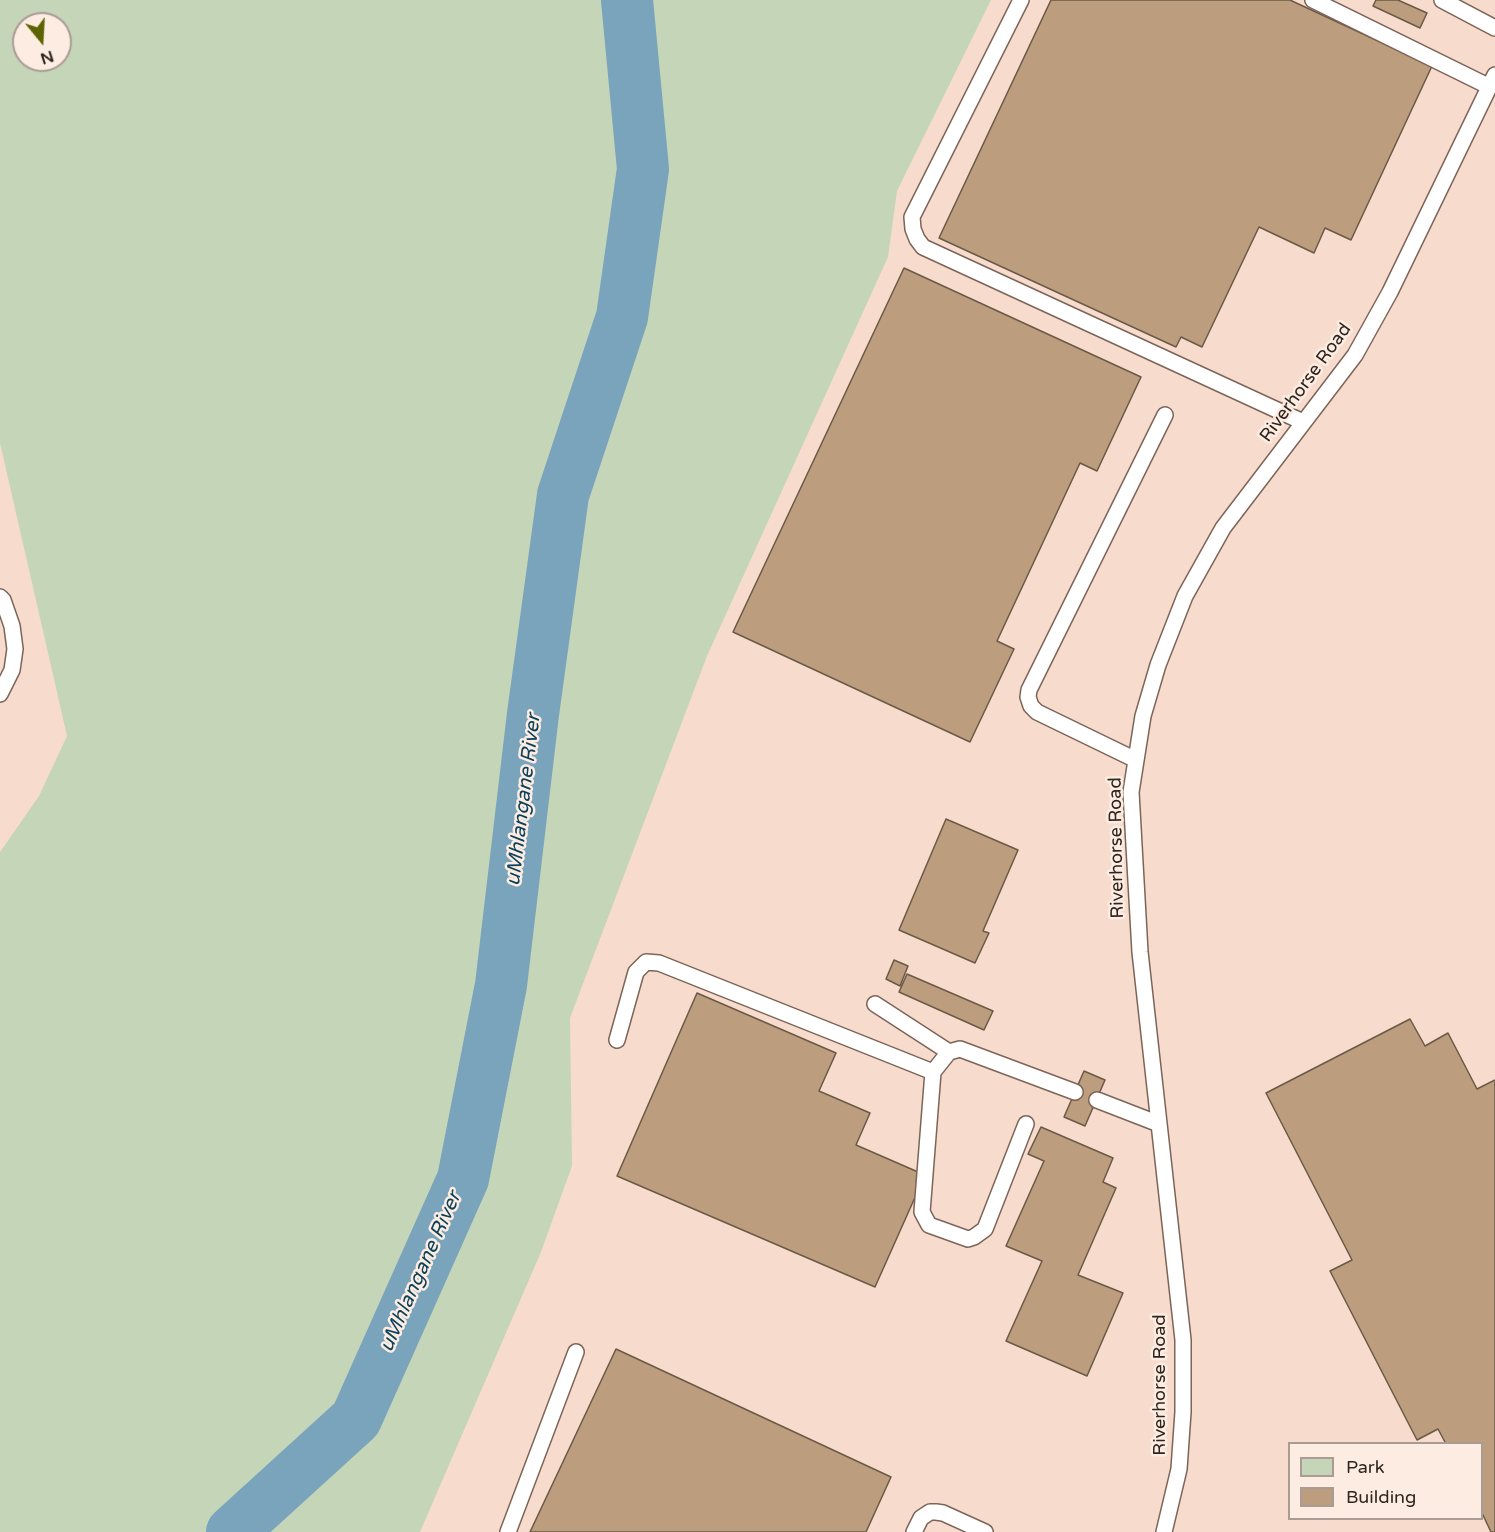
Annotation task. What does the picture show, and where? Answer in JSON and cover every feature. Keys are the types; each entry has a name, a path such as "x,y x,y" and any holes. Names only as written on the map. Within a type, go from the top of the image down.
{"lane":[{"path":"1021,0 912,217 917,239 923,247 1303,422"},
{"path":"1313,0 1492,81"},
{"path":"1442,0 1495,28"},
{"name":"Riverhorse Road","path":"1164,1532 1179,1469 1183,1412 1183,1340 1140,952 1131,792 1146,705 1158,665 1185,596 1222,528 1355,355 1390,292 1492,81"},
{"path":"1136,760 1037,712 1031,706 1028,697 1029,690 1165,415"},
{"path":"0,597 12,626 15,649 12,670 0,694"},
{"path":"617,1040 636,972 646,962 659,963 933,1072"},
{"path":"875,1004 949,1052"},
{"path":"1026,1124 985,1229 968,1239 929,1224 922,1212 933,1072 949,1052 960,1049 1075,1092"},
{"path":"1097,1100 1159,1124"},
{"path":"508,1532 576,1352"},
{"path":"914,1532 921,1518 930,1512 944,1513 985,1532"}],"green space":[{"path":"0,0 991,0 897,191 888,257 707,656 570,1018 572,1166 541,1252 420,1532 0,1532 0,852 39,796 67,736 0,443"}],"building":[{"path":"1051,0 1290,0 1432,66 1351,240 1325,228 1314,253 1259,227 1202,347 1181,337 1176,347 939,238"},
{"path":"1376,0 1398,0 1427,13 1420,28 1373,6"},
{"path":"904,268 1141,377 1097,471 1080,463 997,641 1014,649 970,742 733,632"},
{"path":"946,819 1018,850 983,931 989,933 975,963 899,930"},
{"path":"894,960 908,966 900,986 886,979"},
{"path":"907,974 993,1011 984,1030 899,992"},
{"path":"697,993 836,1053 819,1091 870,1113 856,1145 925,1175 875,1287 617,1176"},
{"path":"1410,1019 1425,1046 1448,1033 1477,1089 1495,1080 1495,1532 1491,1532 1483,1515 1483,1442 1445,1442 1438,1429 1417,1440 1330,1271 1352,1260 1266,1093"},
{"path":"1084,1071 1105,1080 1085,1126 1064,1117"},
{"path":"1041,1127 1113,1158 1103,1182 1116,1188 1078,1275 1123,1293 1087,1376 1006,1341 1042,1261 1006,1246 1044,1161 1028,1154"},
{"path":"616,1349 891,1477 866,1532 530,1532"}],"waterway":[{"name":"uMhlangane River","path":"232,1532 356,1419 463,1179 501,985 533,714 563,495 622,317 643,169 627,0"}]}
